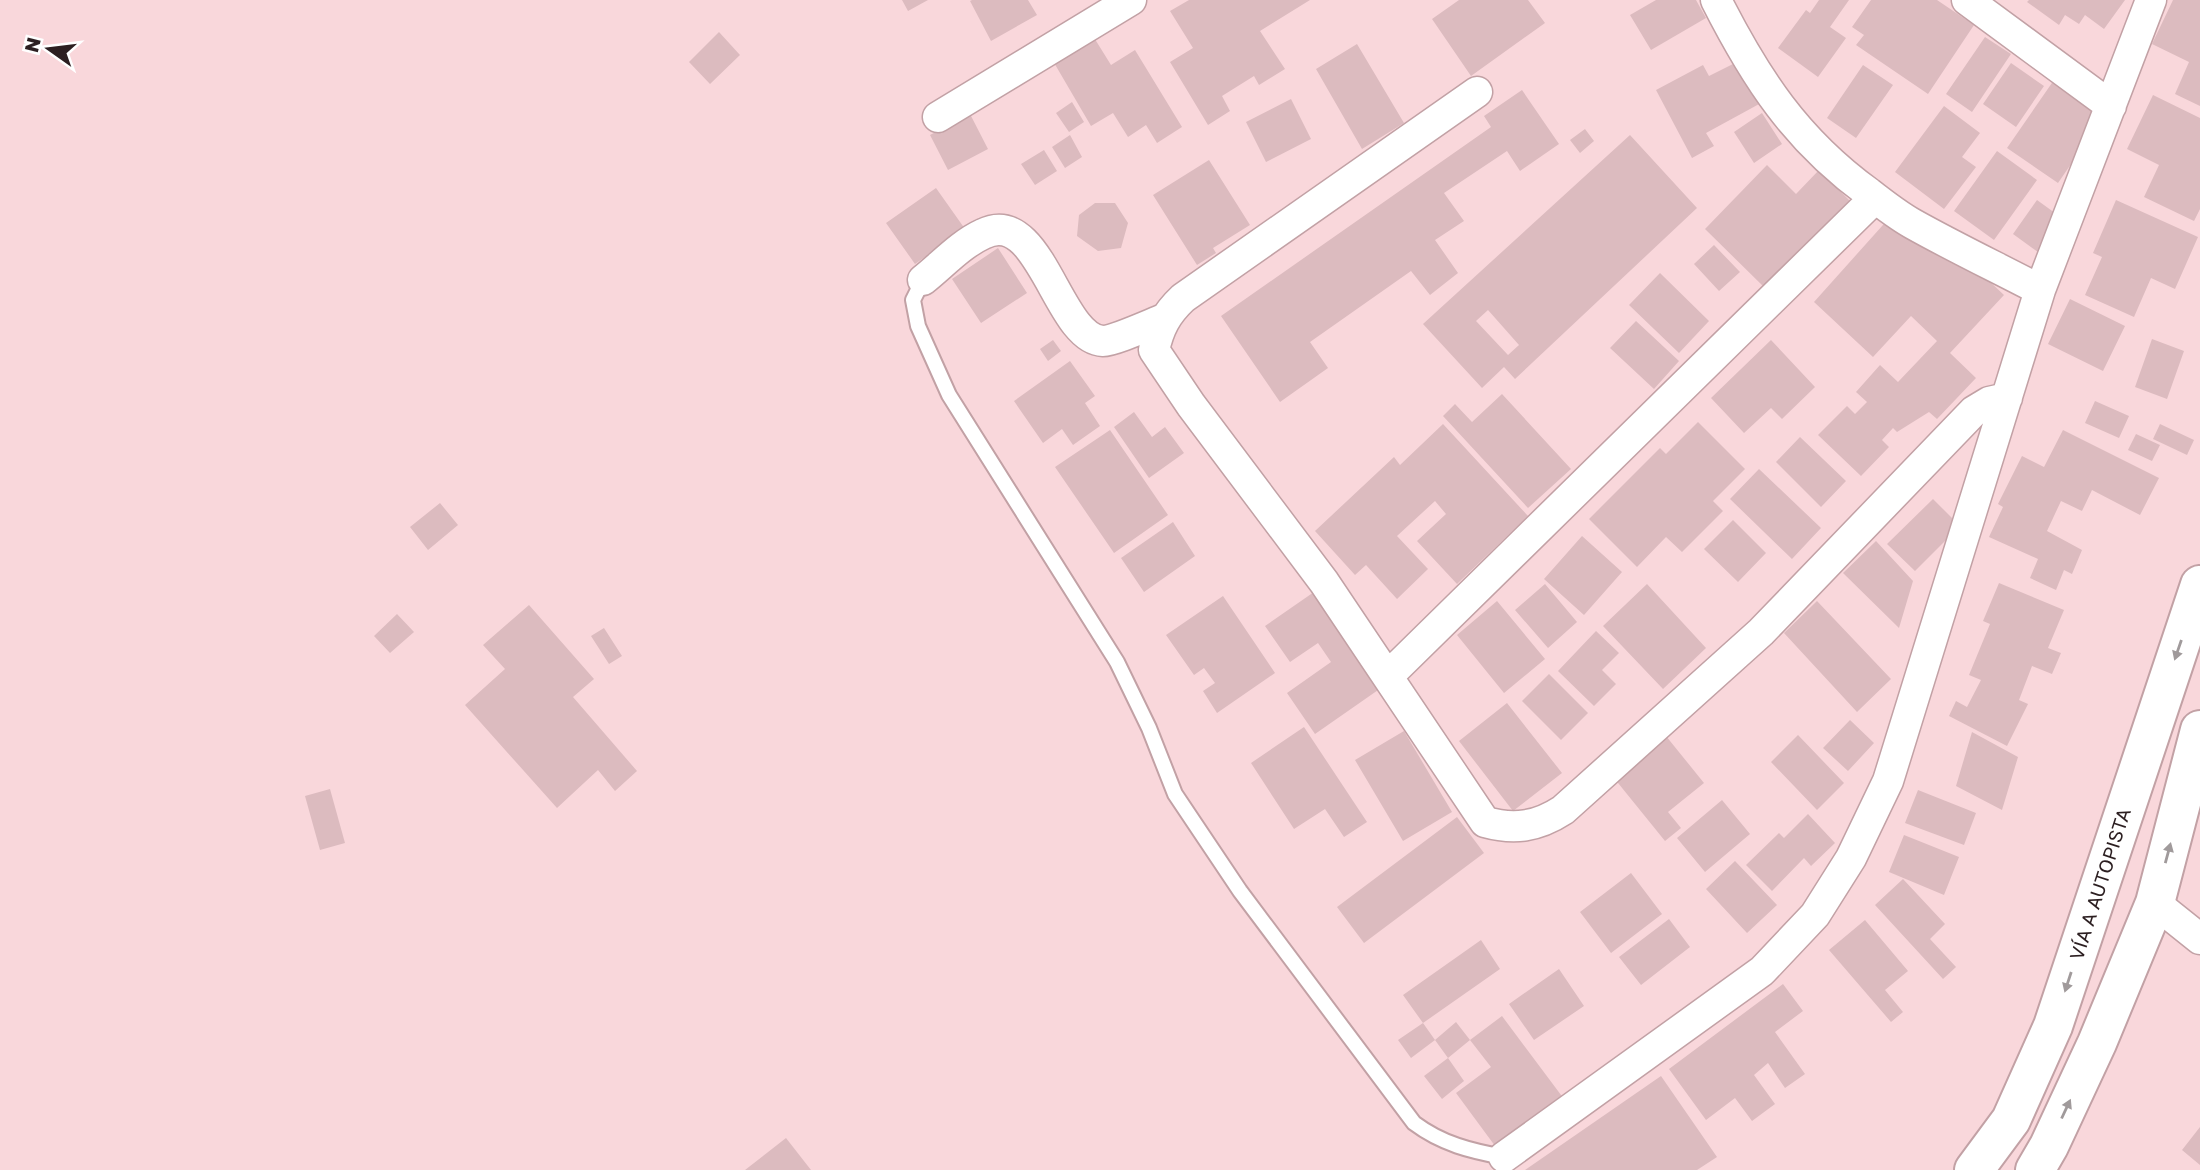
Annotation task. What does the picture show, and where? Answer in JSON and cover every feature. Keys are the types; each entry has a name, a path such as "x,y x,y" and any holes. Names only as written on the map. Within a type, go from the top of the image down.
{"highway":[{"name":"VÍA A AUTOPISTA","path":"1974,1170 2011,1120 2053,1026 2200,585"},
{"path":"2035,1170 2049,1146 2096,1043 2155,902 2200,730"}],"street":[{"path":"938,117 1131,0"},
{"path":"1716,0 1736,42 1781,110 1808,142 1838,170 1911,223 2040,290"},
{"path":"1967,0 2111,106"},
{"path":"1504,1157 1762,971 1815,915 1852,858 1888,781 2040,290 2151,0"},
{"path":"1477,92 1182,298 1164,319 1154,351 1324,582 1485,822 1516,828 1549,820 1563,810 1761,632 1974,411 1989,402 2007,398"},
{"path":"1388,676 1875,198"},
{"path":"923,280 984,233 1005,231 1024,242 1077,327 1090,338 1106,341 1164,319"},
{"path":"2155,902 2200,939"}],"lane":[{"path":"923,280 913,300 918,326 949,395 1117,662 1149,728 1175,794 1240,891 1415,1123 1449,1144 1473,1152 1504,1157"}],"building":[{"path":"902,0 928,0 908,11"},
{"path":"1028,0 1037,15 991,41 970,1"},
{"path":"1189,0 1310,0 1260,31 1285,69 1259,85 1254,76 1222,96 1230,111 1208,125 1170,62 1193,48 1170,11"},
{"path":"1459,0 1528,0 1545,23 1471,76 1432,19"},
{"path":"1656,0 1696,0 1706,18 1651,50 1630,15"},
{"path":"1819,0 1849,0 1830,27 1846,38 1818,77 1778,48 1806,10 1810,13"},
{"path":"1871,0 1937,0 1974,25 1928,94 1856,45 1864,35 1852,27"},
{"path":"2125,0 2104,29 2085,15 2079,24 2065,15 2059,25 2027,2"},
{"path":"2173,0 2200,0 2200,106 2175,94 2189,62 2152,44"},
{"path":"719,32 740,55 710,84 689,62"},
{"path":"1093,36 1111,65 1135,50 1182,127 1157,143 1146,125 1128,137 1113,113 1091,126 1053,61"},
{"path":"1985,37 2011,54 1972,112 1946,94"},
{"path":"1357,44 1404,123 1362,149 1316,69"},
{"path":"1739,61 1761,103 1706,133 1714,146 1692,158 1656,90 1703,65 1709,76"},
{"path":"2011,63 2044,86 2016,127 1983,104"},
{"path":"1863,65 1893,85 1856,138 1827,118"},
{"path":"2054,80 2104,116 2058,183 2007,148"},
{"path":"1522,90 1559,144 1520,171 1507,151 1444,193 1464,221 1435,240 1458,273 1430,295 1411,271 1310,342 1328,368 1280,402 1221,316 1491,127 1484,116"},
{"path":"2153,95 2200,118 2200,209 2194,221 2144,197 2159,165 2127,149"},
{"path":"1291,99 1311,139 1266,162 1246,122"},
{"path":"1072,102 1084,122 1069,132 1056,113"},
{"path":"1944,106 1980,133 1962,157 1976,167 1944,209 1895,172"},
{"path":"1762,113 1782,144 1754,163 1734,132"},
{"path":"970,114 988,149 948,170 930,135"},
{"path":"1585,129 1594,141 1580,153 1570,140"},
{"path":"1070,135 1082,157 1065,168 1052,147"},
{"path":"1630,135 1697,208 1515,379 1504,367 1482,388 1423,324","holes":["1488,310 1519,345 1508,355 1476,321"]},
{"path":"1044,150 1057,171 1035,185 1021,164"},
{"path":"1997,151 2037,180 1994,240 1954,211"},
{"path":"1209,160 1250,225 1213,248 1216,253 1197,265 1153,195"},
{"path":"1767,165 1796,194 1819,170 1850,201 1766,289 1705,229"},
{"path":"936,188 965,229 915,264 886,223"},
{"path":"2037,200 2066,221 2042,255 2013,234"},
{"path":"2116,200 2198,237 2175,289 2151,278 2134,317 2085,295 2102,257 2093,253"},
{"path":"1095,203 1115,203 1128,223 1121,248 1098,251 1077,236 1079,215"},
{"path":"1891,216 1972,265 2004,295 1950,353 1976,378 1937,419 1929,412 1897,432 1893,428 1882,440 1889,447 1861,476 1818,435 1847,406 1855,414 1867,402 1856,392 1880,365 1898,382 1937,341 1911,316 1873,357 1814,302"},
{"path":"1714,245 1740,272 1719,291 1694,264"},
{"path":"998,248 1027,293 981,323 952,279"},
{"path":"1660,273 1709,321 1679,353 1629,305"},
{"path":"2070,299 2125,326 2103,371 2048,344"},
{"path":"1636,321 1679,361 1654,389 1610,348"},
{"path":"2152,339 2184,351 2167,399 2135,387"},
{"path":"1053,340 1061,351 1048,361 1040,349"},
{"path":"1771,340 1815,387 1782,419 1771,408 1744,433 1711,398"},
{"path":"1070,361 1095,396 1085,403 1100,426 1073,445 1062,429 1043,443 1014,401"},
{"path":"1502,394 1571,469 1528,508 1443,416 1455,404 1472,422"},
{"path":"2095,401 2129,416 2119,438 2085,423"},
{"path":"1134,412 1152,437 1165,427 1184,453 1149,478 1114,427"},
{"path":"1698,422 1745,469 1713,501 1723,511 1682,552 1666,537 1637,567 1589,519 1660,448 1666,454"},
{"path":"1443,424 1528,516 1457,584 1417,541 1446,514 1435,501 1397,536 1428,569 1397,599 1366,565 1355,575 1315,531 1394,457 1400,465"},
{"path":"2160,424 2194,440 2187,455 2153,439"},
{"path":"1110,430 1168,515 1114,553 1055,467"},
{"path":"2063,430 2159,478 2140,515 2092,490 2082,511 2061,501 2047,531 2082,550 2072,574 2064,570 2056,590 2030,578 2038,559 1989,537 2003,507 1998,504 2022,456 2044,467"},
{"path":"2136,434 2160,445 2152,461 2128,450"},
{"path":"1800,437 1846,481 1821,507 1776,462"},
{"path":"1759,469 1821,528 1792,559 1730,499"},
{"path":"1933,499 1960,526 1915,571 1887,544"},
{"path":"440,503 458,525 428,550 410,527"},
{"path":"1733,520 1766,553 1738,582 1704,549"},
{"path":"1173,522 1195,556 1144,592 1121,558"},
{"path":"1582,536 1622,572 1584,615 1544,579"},
{"path":"1876,541 1913,581 1899,628 1843,573"},
{"path":"1999,583 2064,610 2048,648 2061,653 2052,674 2032,666 2019,700 2028,704 2007,746 1949,716 1956,701 1967,707 1981,680 1969,675 1990,624 1983,621"},
{"path":"1545,584 1577,622 1548,648 1515,610"},
{"path":"1647,584 1706,648 1663,689 1603,626"},
{"path":"1314,592 1381,688 1315,734 1287,693 1331,662 1318,643 1290,662 1265,626"},
{"path":"1223,596 1275,673 1217,713 1203,691 1215,683 1204,668 1194,675 1166,635"},
{"path":"1497,601 1545,659 1504,693 1457,635"},
{"path":"1817,601 1891,679 1857,712 1784,633"},
{"path":"529,605 594,679 573,697 637,771 615,791 598,770 557,808 465,705 505,669 483,645"},
{"path":"397,614 414,632 390,653 374,636"},
{"path":"604,628 622,656 609,664 591,636"},
{"path":"1596,631 1619,653 1602,670 1616,684 1594,706 1558,671"},
{"path":"1549,674 1588,713 1561,740 1522,701"},
{"path":"1507,703 1562,773 1513,811 1459,741"},
{"path":"1850,720 1874,743 1848,771 1823,748"},
{"path":"1304,727 1367,822 1344,837 1325,809 1294,829 1251,763"},
{"path":"1404,731 1452,812 1403,841 1355,760"},
{"path":"1972,732 2018,757 2002,810 1956,786"},
{"path":"1798,735 1844,783 1817,810 1771,762"},
{"path":"1666,736 1704,783 1668,812 1681,828 1665,841 1614,778"},
{"path":"330,789 345,843 320,850 305,796"},
{"path":"1918,790 1976,813 1964,845 1905,823"},
{"path":"1722,800 1750,834 1705,872 1677,838"},
{"path":"1808,814 1835,843 1811,866 1804,858 1772,891 1746,865 1779,833 1784,838"},
{"path":"1457,817 1484,853 1364,943 1337,907"},
{"path":"1904,835 1959,857 1944,895 1889,872"},
{"path":"1735,861 1777,905 1747,933 1706,889"},
{"path":"1631,873 1662,914 1611,953 1580,912"},
{"path":"1903,879 1945,924 1930,939 1956,967 1943,979 1875,905"},
{"path":"1669,919 1690,947 1641,985 1619,957"},
{"path":"1865,920 1908,971 1885,990 1903,1012 1891,1022 1829,950"},
{"path":"1481,940 1500,969 1423,1023 1403,995"},
{"path":"1559,969 1584,1006 1534,1040 1509,1004"},
{"path":"1783,984 1803,1011 1775,1032 1805,1074 1785,1088 1768,1063 1754,1075 1775,1104 1752,1121 1735,1098 1706,1120 1669,1069"},
{"path":"1502,1016 1564,1099 1498,1150 1456,1093 1491,1067 1470,1040"},
{"path":"1456,1022 1470,1040 1448,1058 1435,1040"},
{"path":"1423,1023 1435,1040 1411,1058 1398,1040"},
{"path":"1448,1058 1464,1081 1442,1099 1424,1076"},
{"path":"1661,1076 1717,1157 1697,1170 1525,1170"},
{"path":"2200,1127 2200,1165 2182,1150"},
{"path":"786,1138 811,1170 745,1170"}]}
